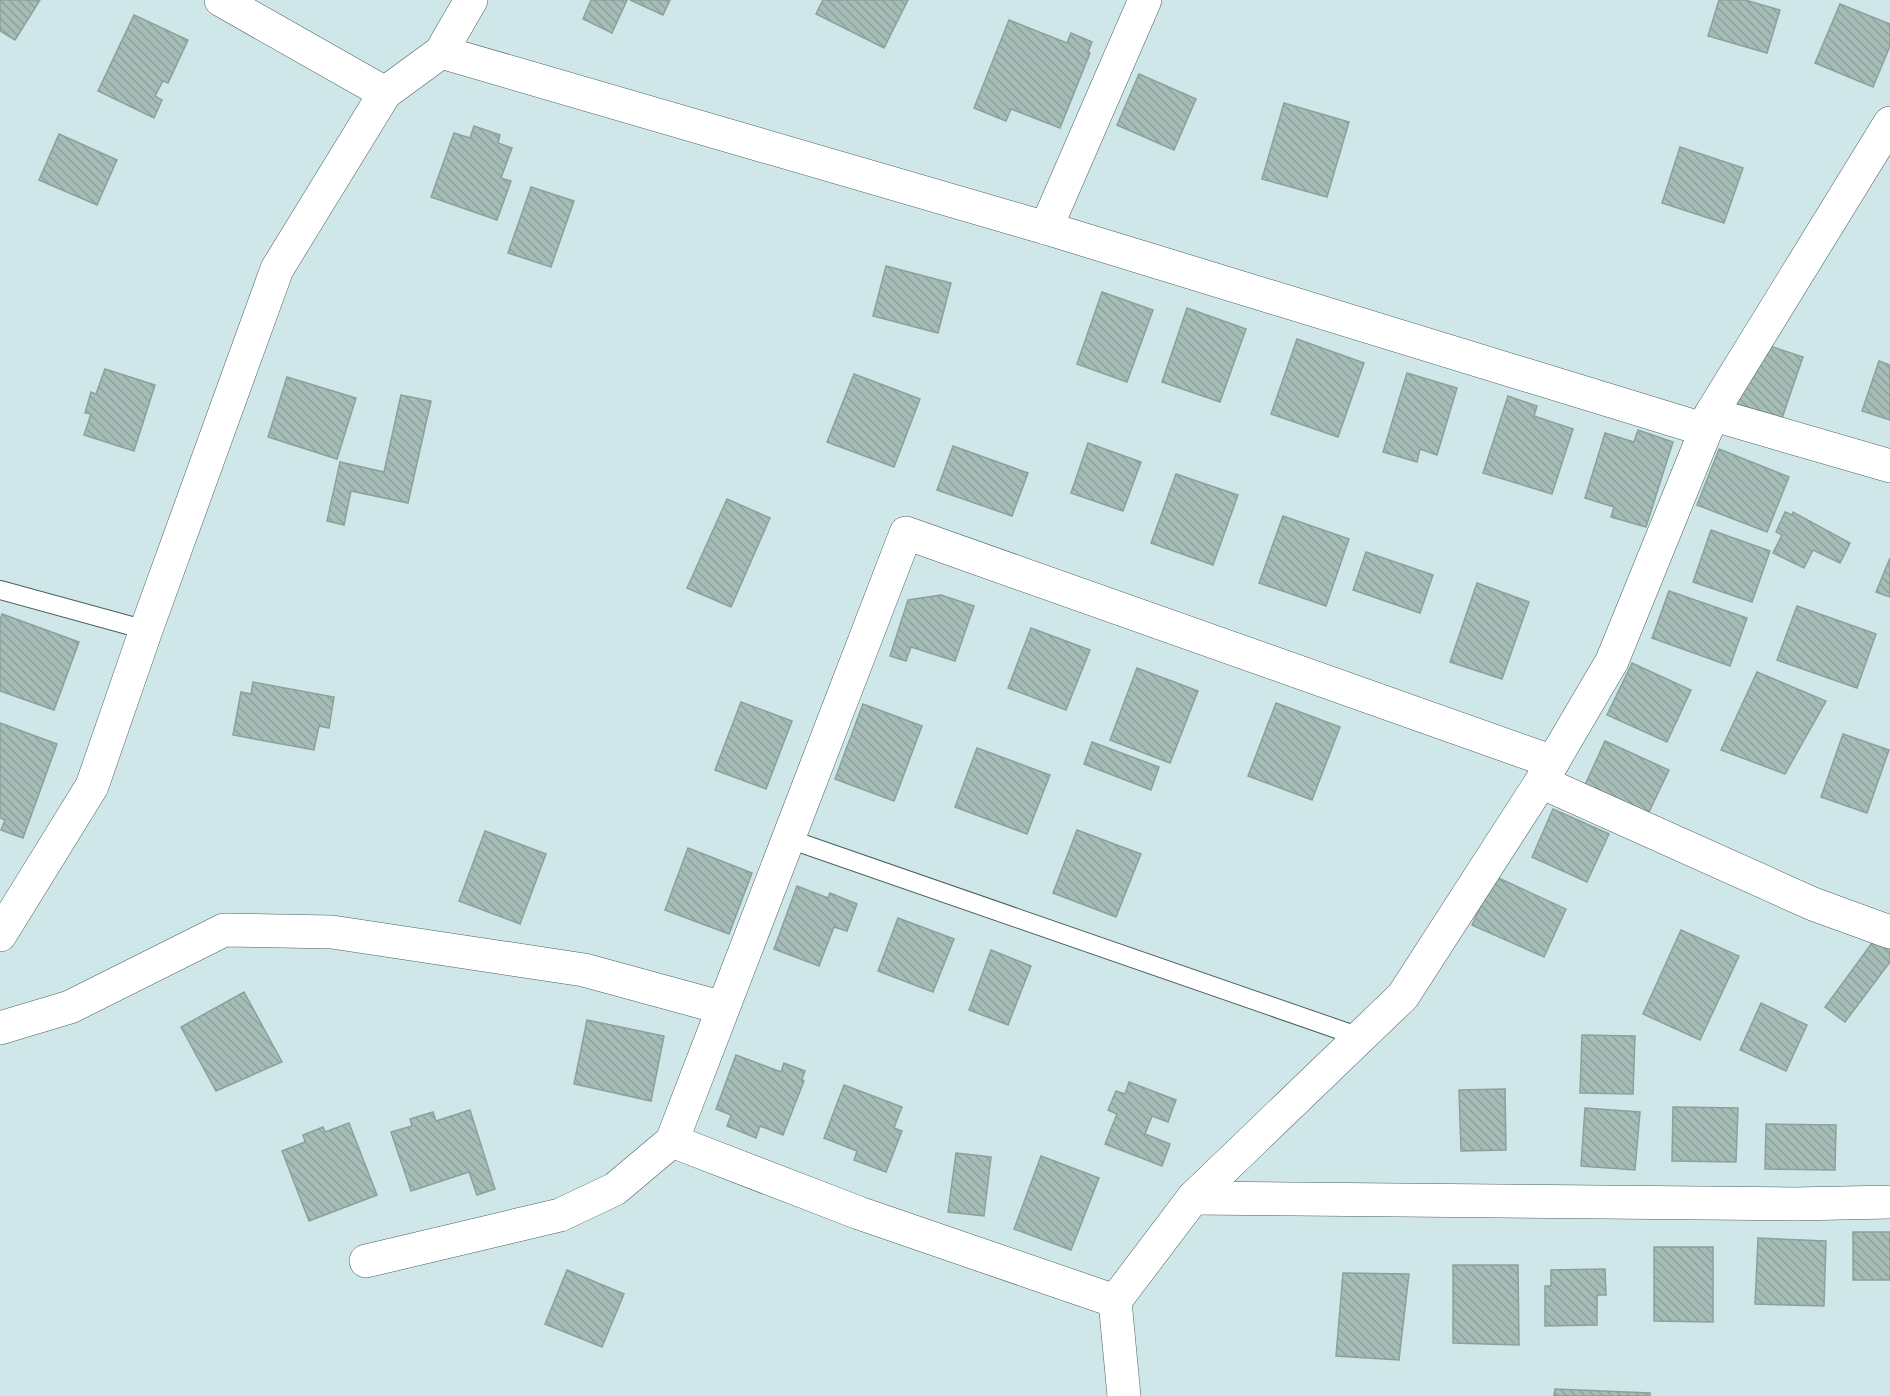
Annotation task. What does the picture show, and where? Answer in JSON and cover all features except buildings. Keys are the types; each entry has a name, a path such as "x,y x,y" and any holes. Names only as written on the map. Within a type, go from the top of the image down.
{"street":[{"path":"221,0 385,93"},
{"path":"0,935 92,786 146,630 278,269 385,93 441,52 471,0"},
{"path":"1046,228 1145,0"},
{"path":"441,52 1709,422 1890,466"},
{"path":"1124,1396 1115,1301 1193,1198 1403,996 1547,772 1612,661 1709,422 1890,123"},
{"path":"366,1261 560,1215 615,1189 672,1141 906,533 1547,772 1813,904 1890,932"},
{"path":"0,1028 70,1007 224,930 332,932 584,969 723,1008"},
{"path":"672,1141 859,1213 1115,1301"},
{"path":"1193,1198 1795,1204 1890,1202"}],"lane":[{"path":"0,590 146,630"},
{"path":"789,839 1360,1037"}]}
